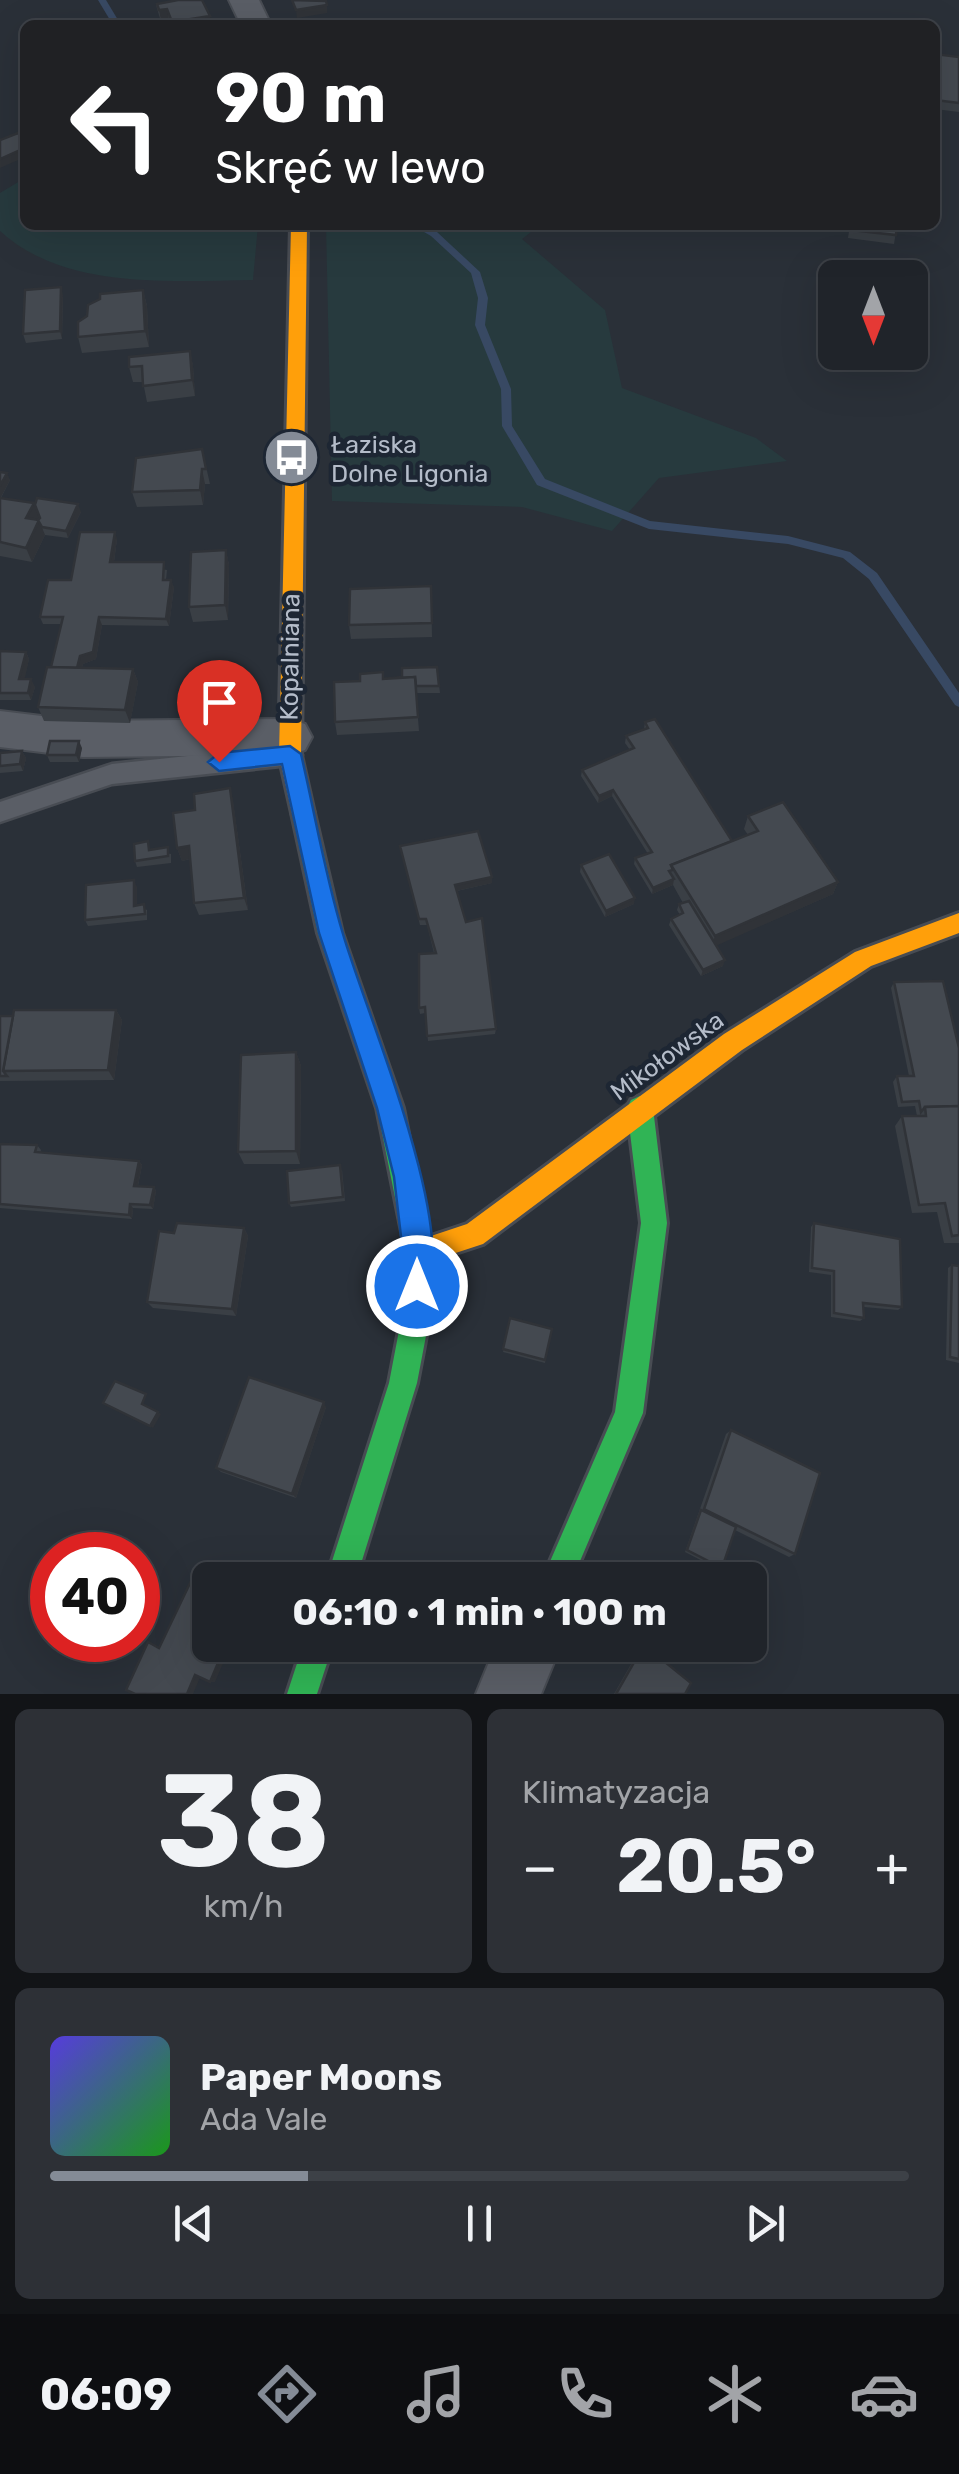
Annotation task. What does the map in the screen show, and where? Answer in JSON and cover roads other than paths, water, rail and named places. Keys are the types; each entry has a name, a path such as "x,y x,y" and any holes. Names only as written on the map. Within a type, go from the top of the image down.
{"street":[{"name":"Kopalniana","path":"299,237 290,746 330,933 394,1125 420,1252 415,1320 403,1383 346,1562"},
{"path":"0,729 83,739 290,746"},
{"name":"Mikołowska","path":"420,1252 474,1234 732,1042 863,959 959,924"},
{"path":"565,1562 629,1414 654,1223 640,1108"},
{"path":"302,1694 312,1662"},
{"path":"508,1694 522,1662"}],"lane":[{"path":"0,812 112,774 290,746"}],"waterway":[{"path":"102,0 114,20"},
{"path":"426,230 475,272 483,298 480,325 506,389 507,426 541,482 649,525 788,540 846,555 873,576 959,702"}],"place":[{"name":"Łaziska Dolne Ligonia","path":"292,458"}]}
